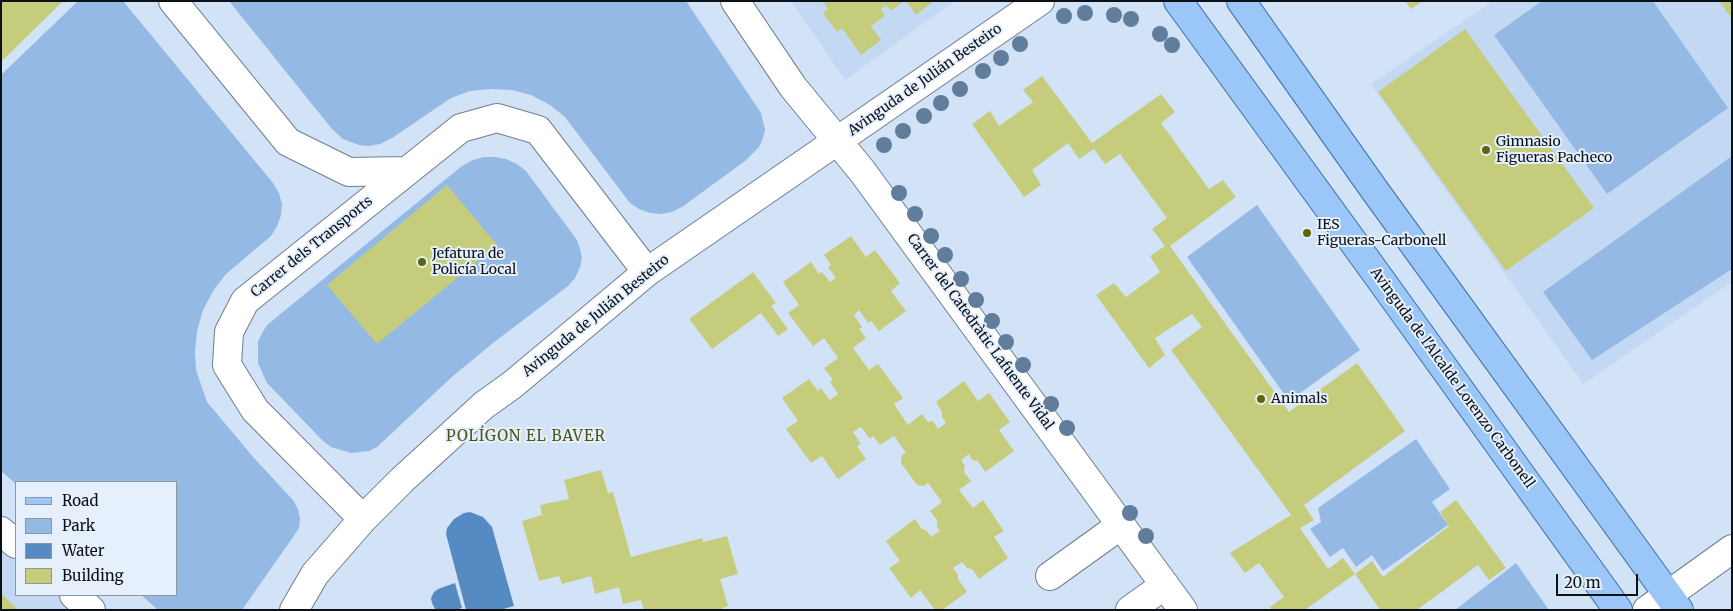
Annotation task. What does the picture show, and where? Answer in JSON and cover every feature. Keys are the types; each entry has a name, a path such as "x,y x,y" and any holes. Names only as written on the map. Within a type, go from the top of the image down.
{"main road":[{"name":"Avinguda de l'Alcalde Lorenzo Carbonell","path":"1178,1 1618,610"},
{"path":"1241,1 1664,605"}],"street":[{"path":"173,1 288,142 349,172 405,171"},
{"name":"Carrer del Catedràtic Lafuente Vidal","path":"735,1 793,87 838,140 1183,610"},
{"name":"Avinguda de Julián Besteiro","path":"294,610 315,574 363,519 402,480 484,405 512,385 647,272 1040,1"},
{"name":"Carrer dels Transports","path":"363,519 255,410 227,365 229,332 245,301 461,128 498,118 538,130 647,272"},
{"path":"1050,576 1120,525"},
{"path":"1,531 15,543"},
{"path":"1664,605 1732,549"},
{"path":"1130,610 1165,585"},
{"path":"75,596 91,610"}],"shaded area":[{"path":"791,1 955,1 845,80"},
{"path":"1493,1 1732,1 1732,282 1583,384 1371,84"},
{"path":"1,546 15,557 15,596 60,596 76,610 1,610"}],"green space":[{"path":"78,1 123,1 273,183 279,193 282,204 277,226 271,236 226,274 213,291 203,310 197,331 195,352 196,370 207,402 254,458 293,500 300,518 299,528 242,610 158,610 142,596 178,596 178,481 15,481 15,483 1,471 1,75"},
{"path":"229,1 686,1 761,113 765,130 759,147 745,161 682,207 672,212 661,214 650,213 630,203 565,117 550,105 531,95 512,90 470,91 451,98 380,144 359,145 343,139 332,129"},
{"path":"1542,1 1653,1 1728,108 1607,194 1494,35"},
{"path":"1732,156 1732,269 1592,360 1543,292"},
{"path":"484,157 506,159 526,171 577,240 582,258 575,278 568,286 453,376 377,447 369,451 351,453 331,447 267,383 258,363 258,342 262,333 267,325 462,166"},
{"path":"1257,205 1360,350 1289,401 1187,257"},
{"path":"1416,439 1450,489 1432,502 1448,525 1383,571 1372,555 1356,567 1343,548 1330,557 1310,529 1321,522 1318,508"},
{"path":"1516,563 1549,610 1455,610"}],"water":[{"path":"470,512 483,517 492,527 514,606 500,610 466,610 446,534 447,528 454,519"},
{"path":"455,583 462,608 456,610 435,609 431,598 434,592"}],"building":[{"path":"1,1 63,1 1,62"},
{"path":"822,1 904,1 891,11 886,5 881,9 885,16 871,26 881,40 861,55 842,28 837,32 823,13 828,9"},
{"path":"906,1 934,1 916,15"},
{"path":"1405,1 1423,1 1411,9"},
{"path":"1719,1 1732,1 1732,19"},
{"name":"Gimnasio Figueras Pacheco","path":"1465,29 1594,208 1506,271 1378,92"},
{"path":"1042,76 1092,143 1161,94 1175,112 1161,123 1209,189 1223,180 1236,197 1170,246 1289,412 1357,363 1405,431 1304,505 1314,520 1300,528 1328,569 1343,558 1355,574 1305,610 1272,610 1270,607 1284,597 1259,563 1245,573 1230,553 1291,515 1171,350 1202,327 1192,314 1155,338 1165,355 1149,368 1096,295 1114,283 1126,297 1160,272 1150,256 1165,246 1152,229 1167,218 1120,154 1105,164 1094,149 1079,159 1068,143 1032,170 1041,185 1024,197 972,124 990,111 999,126 1033,102 1023,90"},
{"path":"447,185 497,245 377,344 327,285"},
{"path":"851,236 866,257 875,250 900,283 891,291 906,311 879,331 871,321 868,323 859,310 854,315 862,327 859,329 866,338 853,348 869,370 878,364 903,398 894,404 908,425 922,414 928,422 933,421 938,429 946,423 936,402 964,381 978,401 989,393 1010,422 999,430 1014,451 985,472 978,461 972,460 969,454 961,460 965,466 964,472 971,481 959,490 973,508 983,500 1004,531 994,537 1008,558 979,579 972,569 967,568 962,562 953,568 967,592 942,610 935,610 920,590 911,598 889,568 900,561 886,541 915,519 931,537 940,531 937,527 937,520 930,511 942,502 928,483 924,486 917,485 901,463 902,455 906,453 894,436 880,445 873,436 870,439 861,427 853,432 861,444 857,446 866,459 838,479 822,456 811,463 786,429 798,421 782,398 809,379 818,391 821,388 830,400 838,394 830,382 833,380 824,368 838,358 824,338 813,346 788,313 799,305 783,282 811,262 819,274 822,272 830,282 836,278 828,267 831,265 824,255"},
{"path":"753,272 776,303 771,306 788,329 778,336 761,313 712,349 689,319"},
{"path":"601,470 608,493 613,492 631,557 702,538 703,542 727,536 738,574 720,579 728,606 719,610 644,610 641,600 623,604 619,587 595,594 591,576 562,584 559,576 539,581 522,521 542,515 540,505 569,499 564,480"},
{"path":"1456,500 1506,568 1489,580 1478,565 1417,610 1380,610 1355,574 1372,561 1383,577 1449,526 1440,512"},
{"path":"1,594 6,598 18,610 1,610"}],"place":[{"name":"Gimnasio Figueras Pacheco","path":"1486,150"},
{"name":"IES Figueras-Carbonell","path":"1307,233"},
{"name":"Jefatura de Policía Local","path":"422,262"},
{"name":"Animals","path":"1261,399"}],"district":[{"name":"POLÍGON EL BAVER","path":"526,437"}]}
